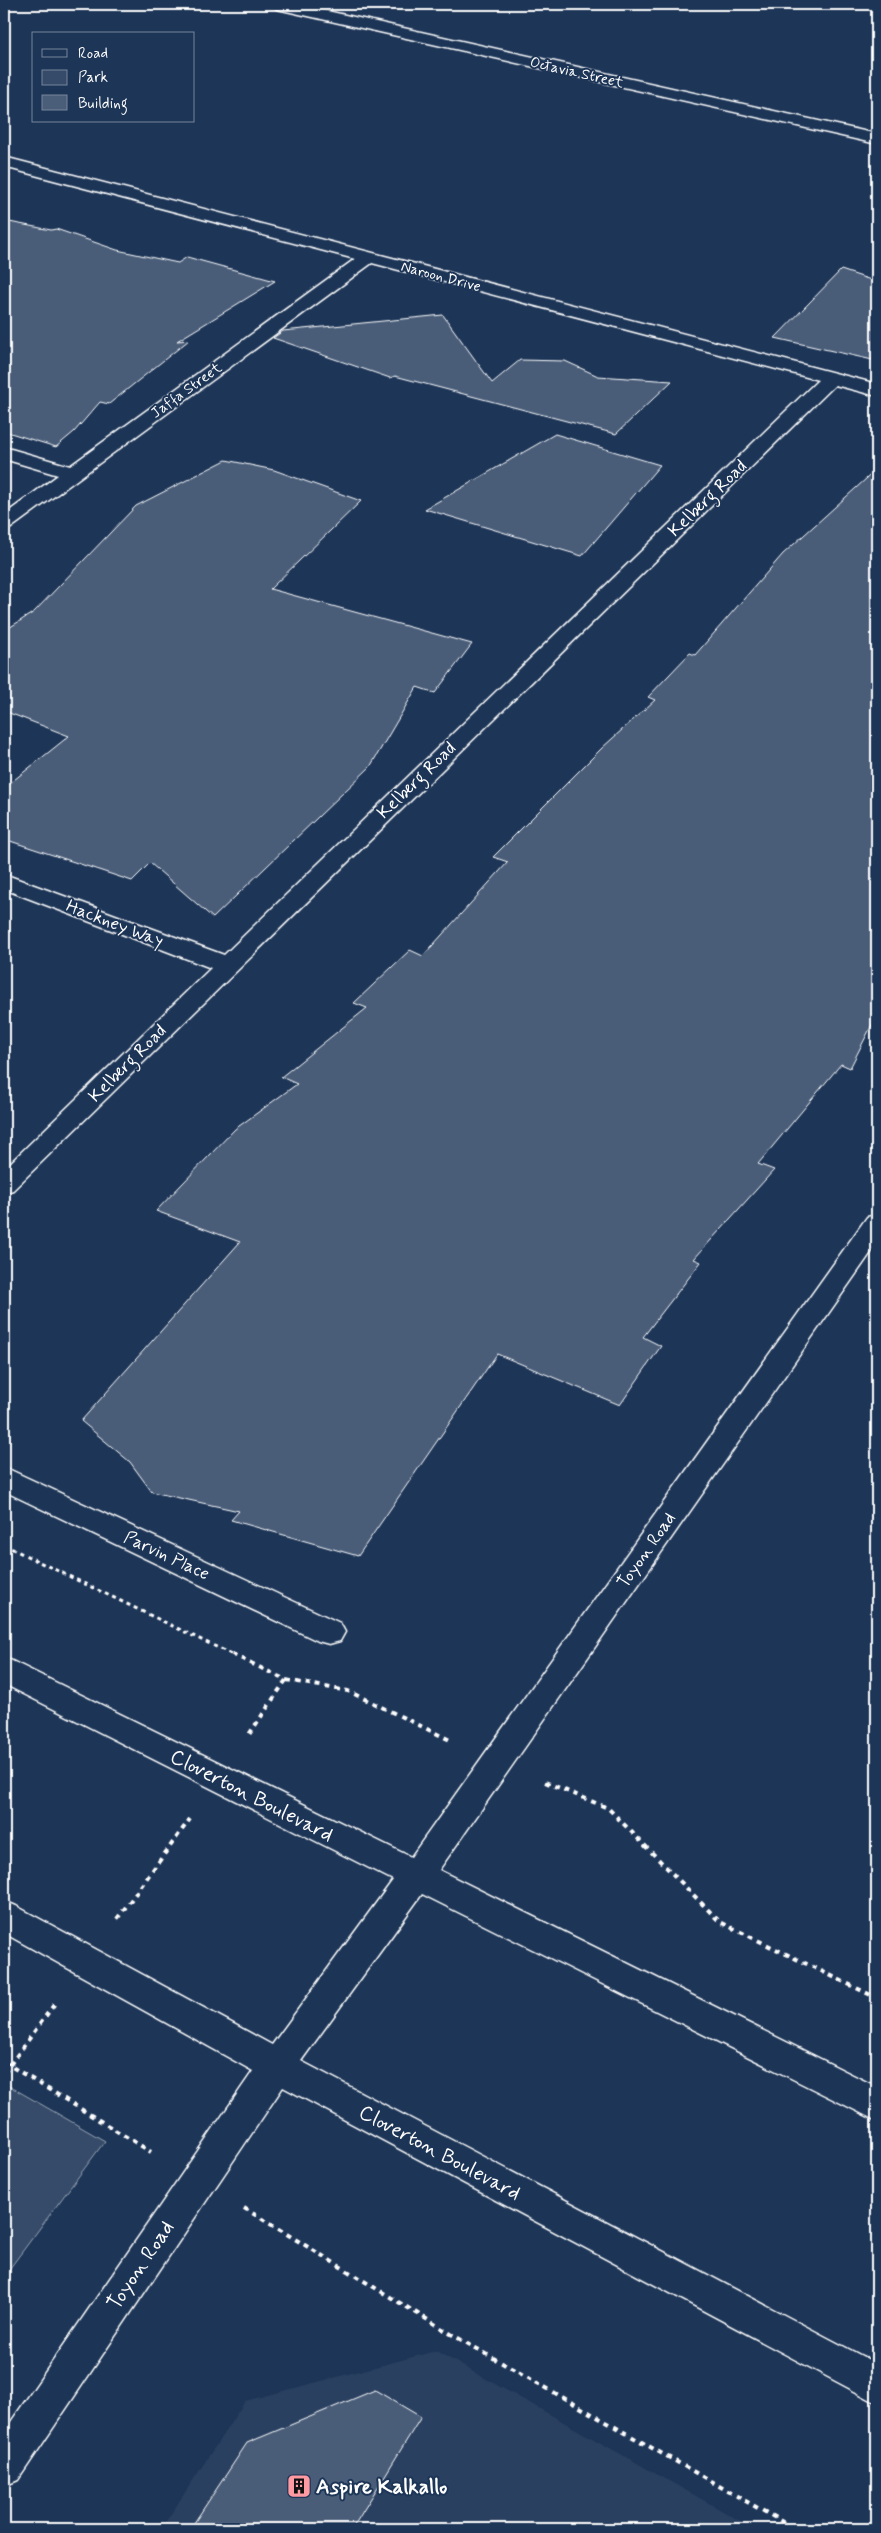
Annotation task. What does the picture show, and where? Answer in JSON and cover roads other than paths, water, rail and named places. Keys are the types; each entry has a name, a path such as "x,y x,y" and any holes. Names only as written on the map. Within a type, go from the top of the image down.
{"street":[{"name":"Octavia Street","path":"277,4 877,140"},
{"name":"Naroon Drive","path":"4,162 877,390"},
{"name":"Jaffa Street","path":"4,524 71,473 369,257"},
{"name":"Kelberg Road","path":"4,1184 226,965 831,378"},
{"path":"4,453 71,473"},
{"name":"Hackney Way","path":"4,881 226,965"},
{"name":"Toyon Road","path":"4,2466 277,2066 872,1241"},
{"name":"Parvin Place","path":"4,1478 330,1632"},
{"name":"Cloverton Boulevard","path":"4,1670 877,2105"},
{"name":"Cloverton Boulevard","path":"4,1916 277,2066 877,2384"}],"place":[{"name":"Aspire Kalkallo","path":"299,2486"}]}
